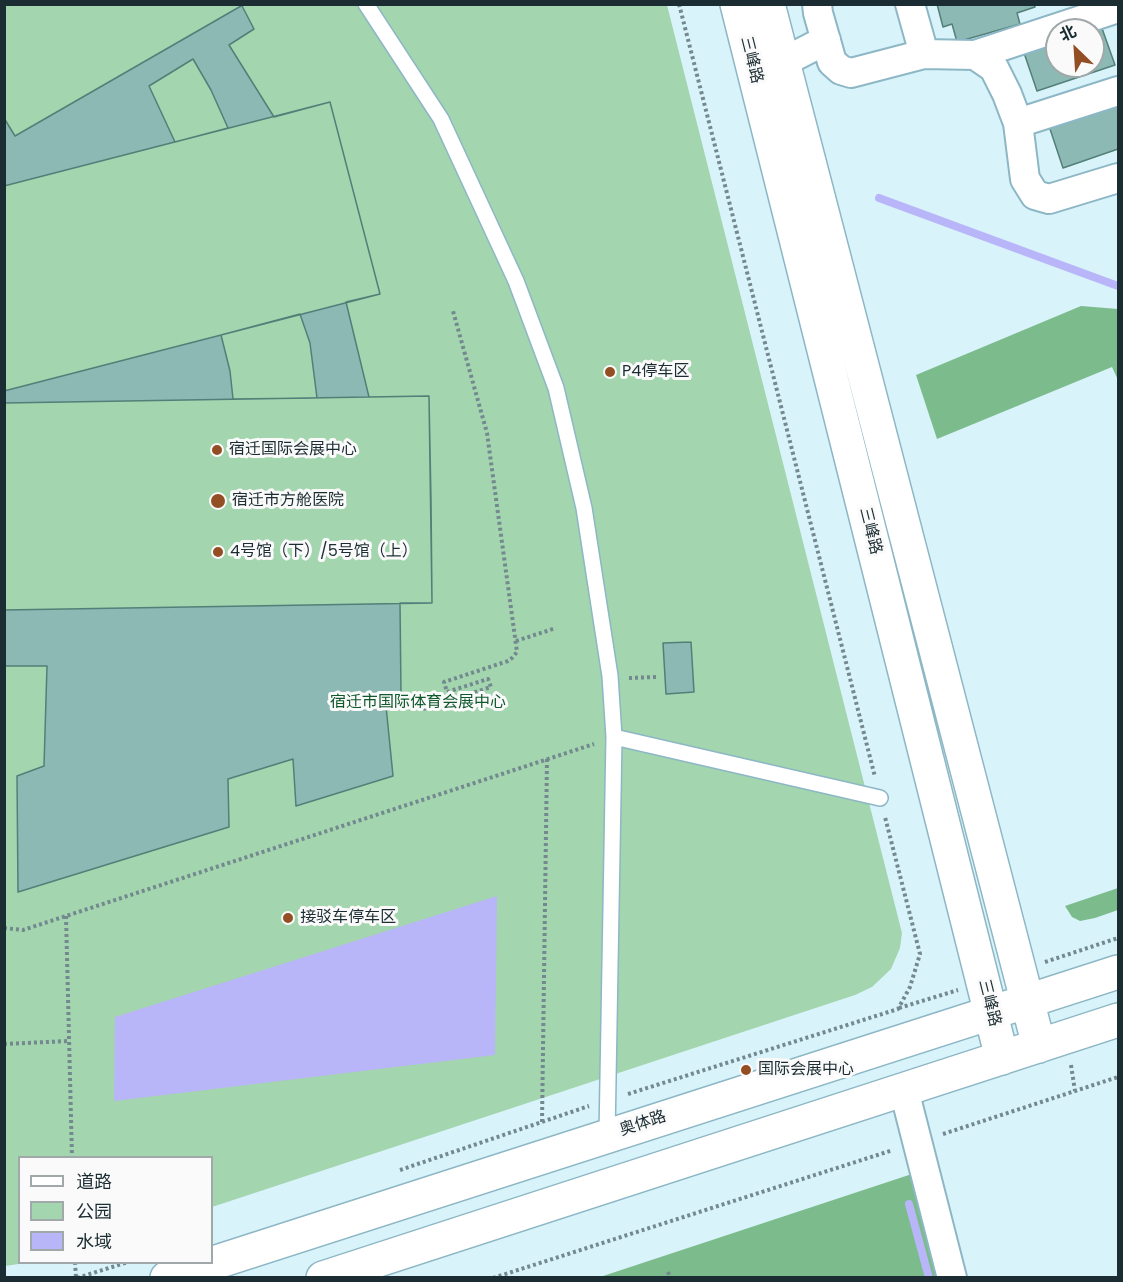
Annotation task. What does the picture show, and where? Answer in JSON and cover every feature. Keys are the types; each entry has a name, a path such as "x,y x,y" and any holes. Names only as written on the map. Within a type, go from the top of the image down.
{"main road":[{"name":"三峰路","path":"737,4 769,69 1039,1046"},
{"name":"三峰路","path":"768,4 769,69 1002,1058"},
{"name":"奥体路","path":"213,1263 1119,972"},
{"path":"323,1278 1119,1020"},
{"name":"奥体路","path":"167,1278 210,1264"}],"street":[{"path":"817,4 832,62 841,70 851,73 924,54 975,55 1119,8"},
{"path":"910,4 924,54"},
{"path":"769,69 826,40"},
{"path":"975,55 994,68 1007,94 1018,123 1025,178 1035,195 1049,199 1119,177"},
{"path":"1018,123 1119,91"},
{"path":"904,1090 952,1278"}],"lane":[{"path":"366,4 441,119 516,281 556,388 584,508 611,680 614,737 607,1136"},
{"path":"614,737 880,798"}],"path":[{"path":"423,709 491,687 488,679 447,692 444,682 512,658 517,652 487,433 453,311"},
{"path":"516,641 556,628"},
{"path":"611,680 656,676"},
{"path":"4,928 23,930 614,737"},
{"path":"541,1157 546,759"},
{"path":"66,916 72,1156"},
{"path":"4,1044 69,1041"},
{"path":"493,1278 1119,1077"},
{"path":"76,1278 125,1264"},
{"path":"668,1272 670,1278"}],"green space":[{"name":"宿迁市国际体育会展中心","path":"5,5 667,5 902,933 900,948 891,969 872,987 855,995 213,1207 213,1156 18,1156 18,1264 5,1266"},
{"path":"1081,306 1118,309 1118,380 1112,367 937,439 916,375"},
{"path":"1118,888 1118,910 1095,918 1080,921 1072,917 1065,906"},
{"path":"921,1171 947,1278 597,1278"}],"water":[{"path":"497,896 495,1055 114,1101 115,1017"}],"building":[{"name":"宿迁国际会展中心","path":"4,4 241,4 254,29 229,45 274,117 330,102 380,294 346,302 369,397 429,396 432,603 400,603 401,695 385,696 393,776 296,806 293,759 228,779 229,827 18,892 17,776 44,766 47,666 4,666","holes":["193,59 211,90 228,128 175,142 149,86","300,314 310,343 317,398 233,399 230,371 221,335"]},
{"path":"4,4 241,4 241,6 15,136 4,118"},
{"path":"937,4 1034,4 1035,7 1017,13 1020,24 957,42 952,24 943,27"},
{"path":"1045,36 1045,78 1076,78 1037,91 1021,44"},
{"path":"1105,37 1115,65 1105,68"},
{"path":"1118,95 1118,149 1063,168 1047,120"},
{"path":"330,102 380,294 4,391 4,186"},
{"name":"4号馆（下）/5号馆（上）","path":"429,396 432,603 4,610 4,403"},
{"path":"691,642 694,692 666,694 663,643"}],"waterway":[{"path":"879,198 1118,286"},
{"path":"909,1204 929,1278"}],"place":[{"name":"P4停车区","path":"610,372"},
{"name":"宿迁国际会展中心","path":"217,450"},
{"name":"宿迁市方舱医院","path":"218,501"},
{"name":"4号馆（下）/5号馆（上）","path":"218,552"},
{"name":"接驳车停车区","path":"288,918"},
{"name":"国际会展中心","path":"746,1070"}]}
